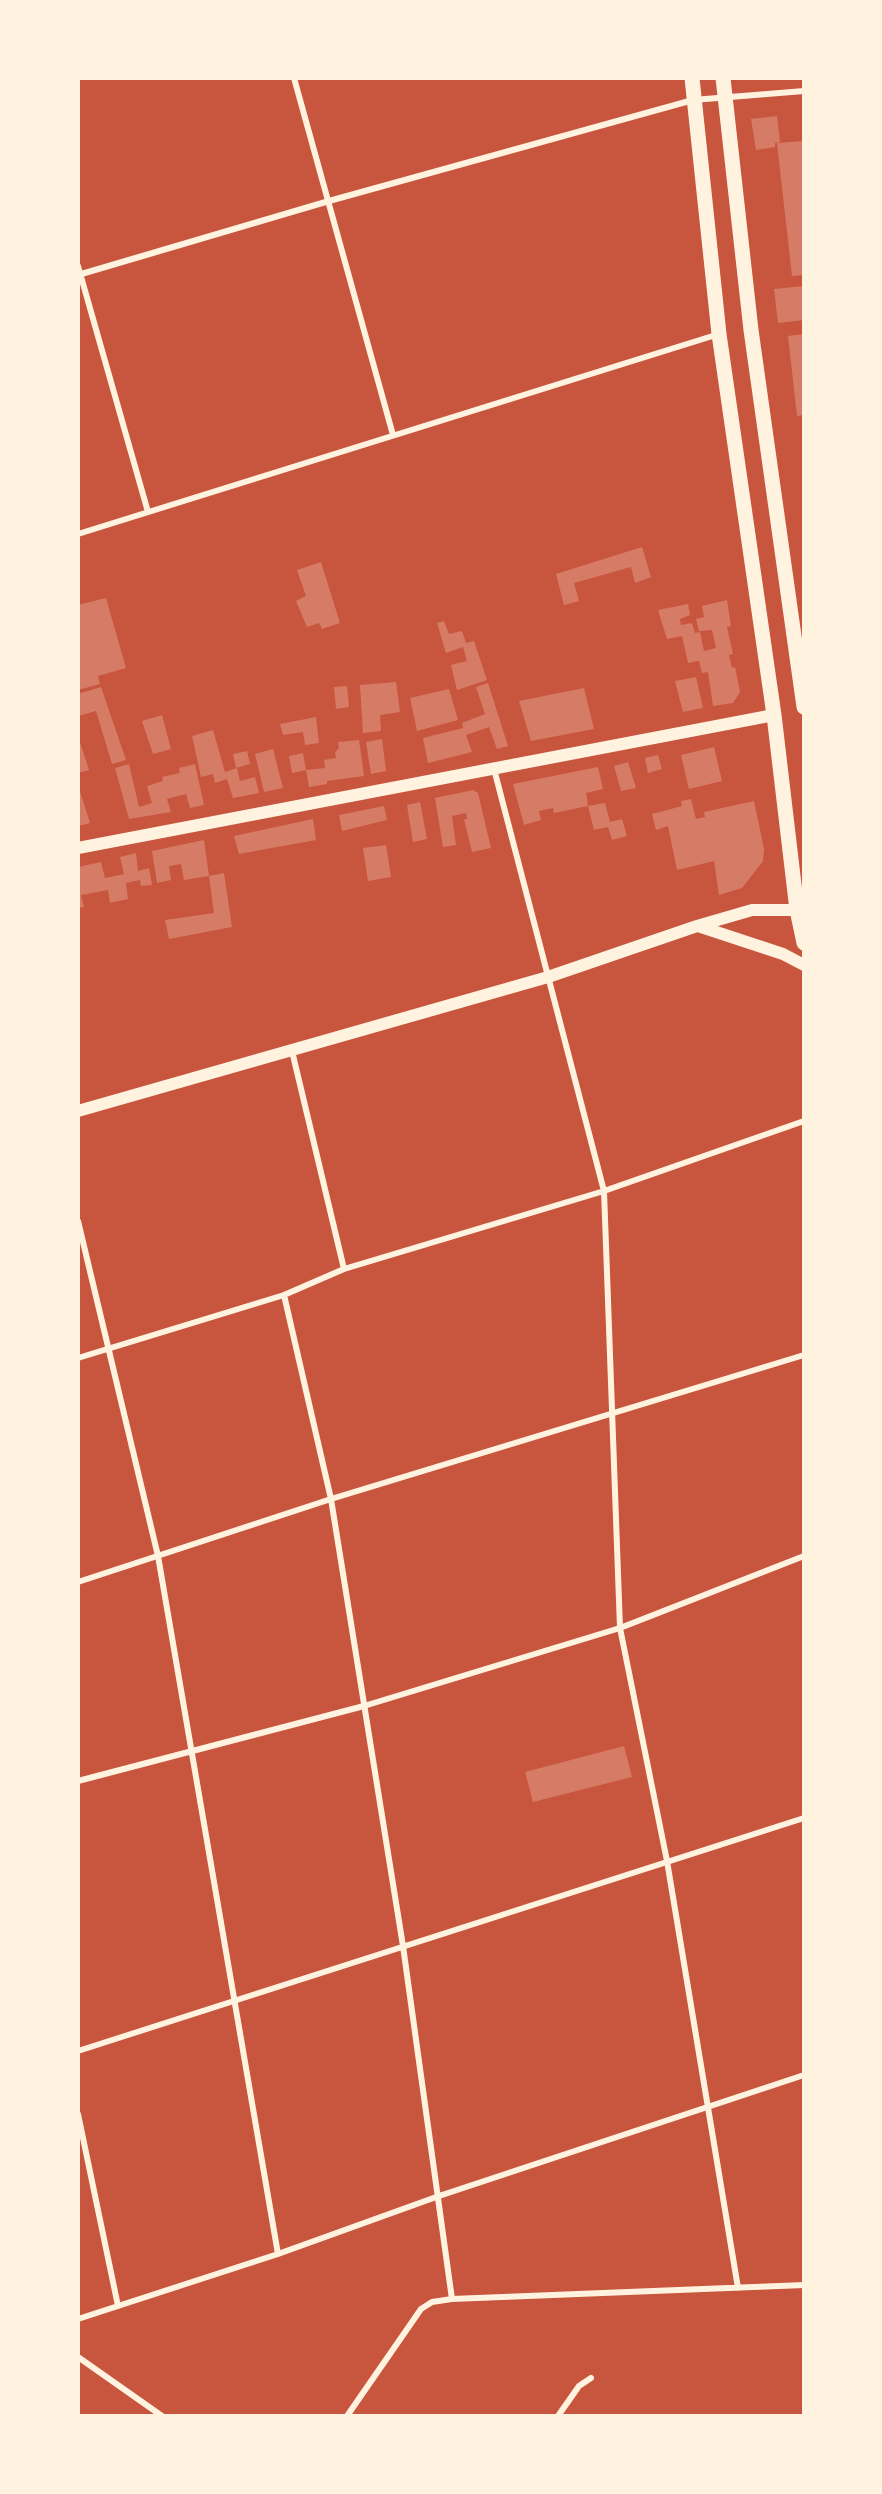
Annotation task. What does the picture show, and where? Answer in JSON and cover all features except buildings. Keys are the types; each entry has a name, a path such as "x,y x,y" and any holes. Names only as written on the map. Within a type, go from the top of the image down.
{"main road":[{"path":"692,78 719,334 804,943"},
{"path":"723,78 751,330 804,707"},
{"path":"78,848 774,716"},
{"path":"78,1111 548,977 697,926 752,910 801,912"},
{"path":"697,926 764,947 804,965"}],"street":[{"path":"294,78 393,435"},
{"path":"79,275 329,201 693,100 804,91"},
{"path":"78,266 148,512"},
{"path":"78,534 719,334"},
{"path":"494,769 604,1191 614,1414 620,1628 667,1861 738,2288"},
{"path":"291,1049 344,1269"},
{"path":"78,1358 284,1294 344,1269 604,1191 804,1121"},
{"path":"78,1221 158,1556 278,2254"},
{"path":"284,1294 331,1499 403,1946 452,2299"},
{"path":"78,1582 331,1499 804,1355"},
{"path":"78,1781 364,1706 620,1628 804,1556"},
{"path":"78,2051 804,1818"},
{"path":"78,2319 278,2254 439,2196 804,2075"},
{"path":"78,2114 118,2306"},
{"path":"347,2416 421,2309 432,2302 452,2299 804,2285"},
{"path":"78,2357 162,2416"},
{"path":"558,2416 579,2386 591,2378"}]}
